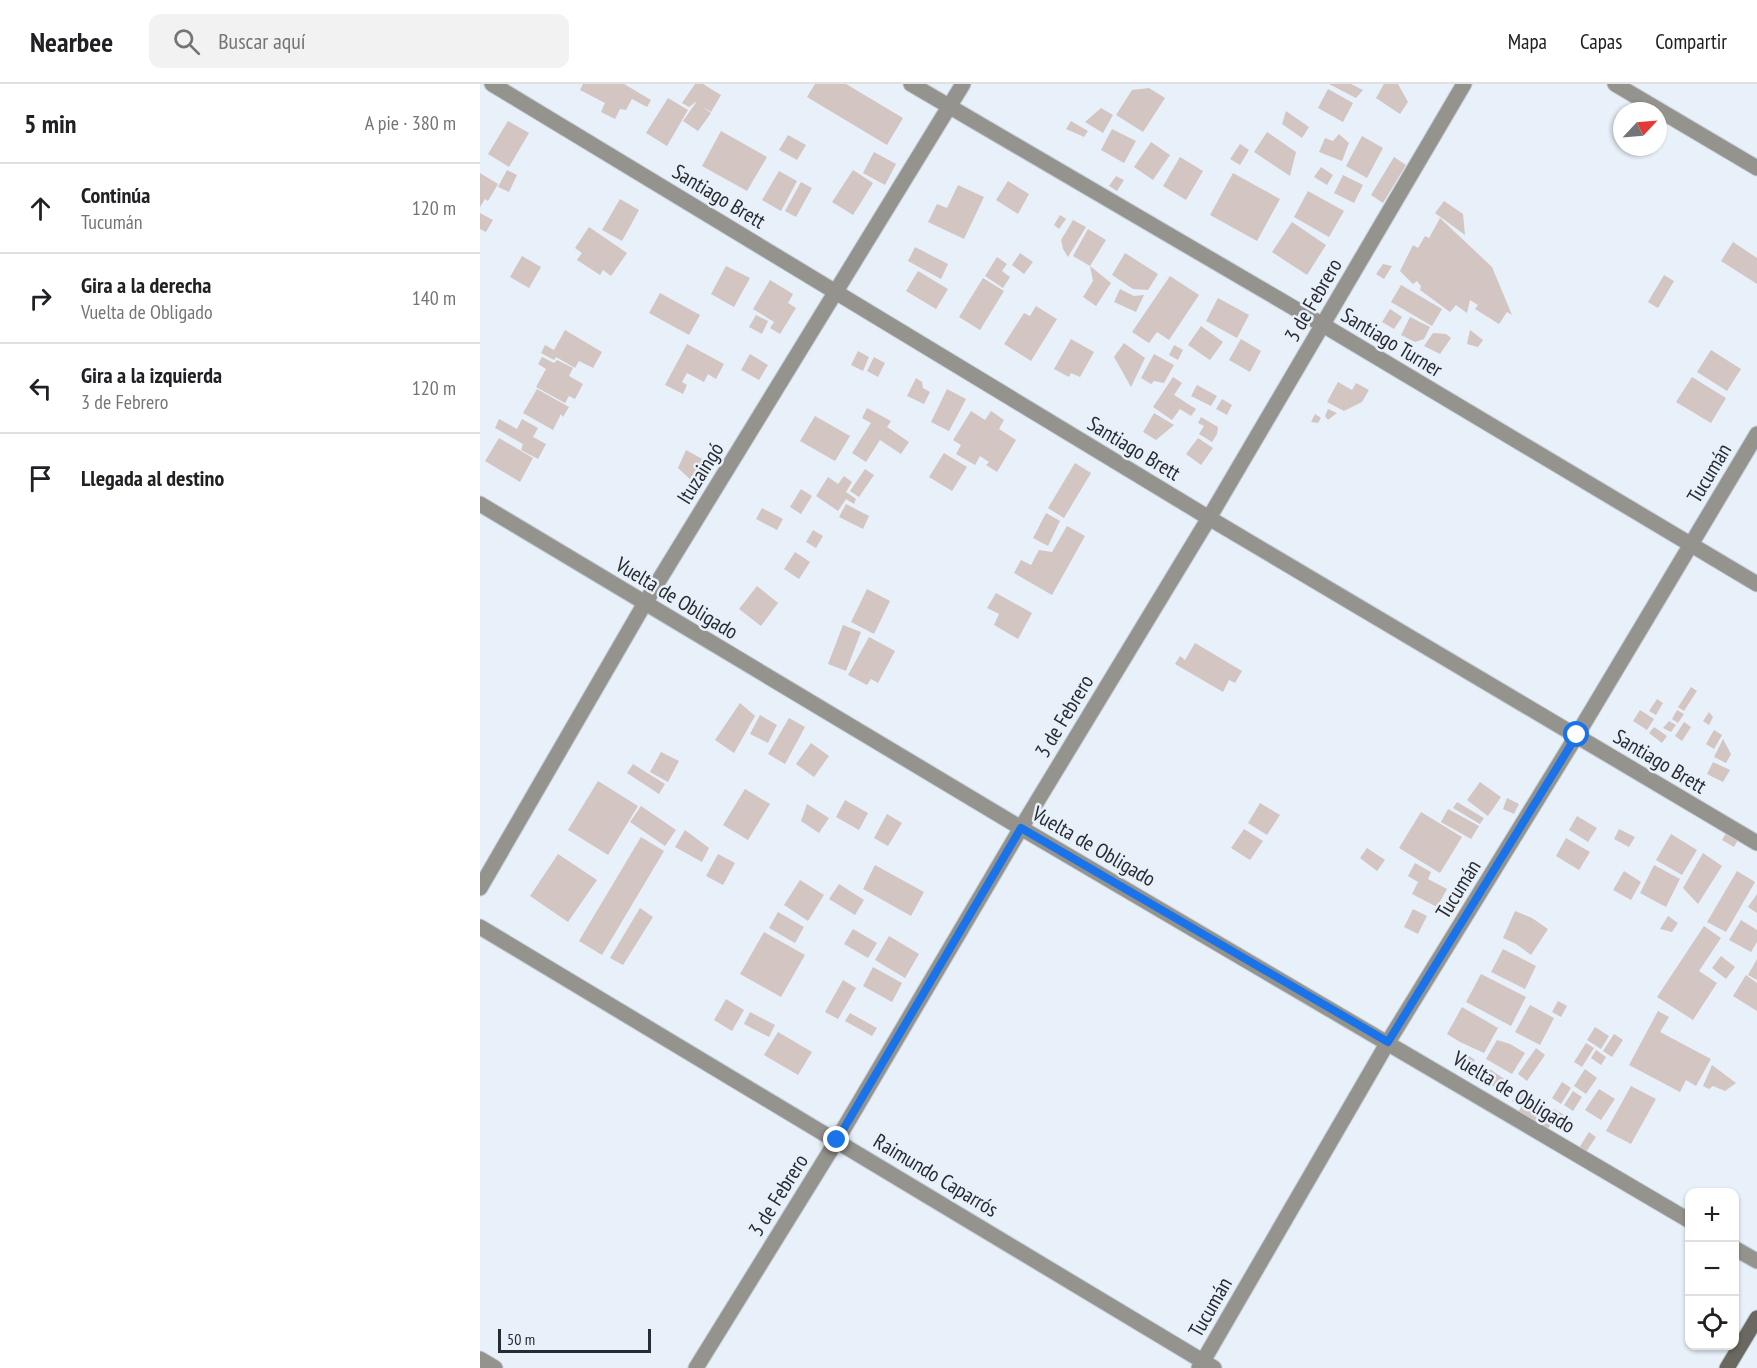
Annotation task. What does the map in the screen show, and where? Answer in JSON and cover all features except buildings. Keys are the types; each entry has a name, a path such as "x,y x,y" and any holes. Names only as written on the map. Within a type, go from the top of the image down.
{"main road":[{"path":"1727,1368 1757,1318"}],"street":[{"name":"Santiago Brett","path":"492,84 1209,518 1757,843"},
{"name":"Santiago Turner","path":"911,84 1323,325 1757,584"},
{"name":"Ituzaingó","path":"480,888 645,603 963,84"},
{"name":"3 de Febrero","path":"696,1368 837,1140 1021,828 1209,518 1464,84"},
{"path":"1615,84 1757,168"},
{"name":"Tucumán","path":"1205,1366 1388,1042 1577,735 1757,434"},
{"name":"Vuelta de Obligado","path":"480,504 1021,828 1685,1219"},
{"name":"Raimundo Caparrós","path":"480,927 837,1140 1205,1366"},
{"path":"1739,1251 1757,1261"},
{"path":"480,1359 495,1368"}],"route":[{"path":"837,1140 1021,828 1388,1042 1577,735"}]}
